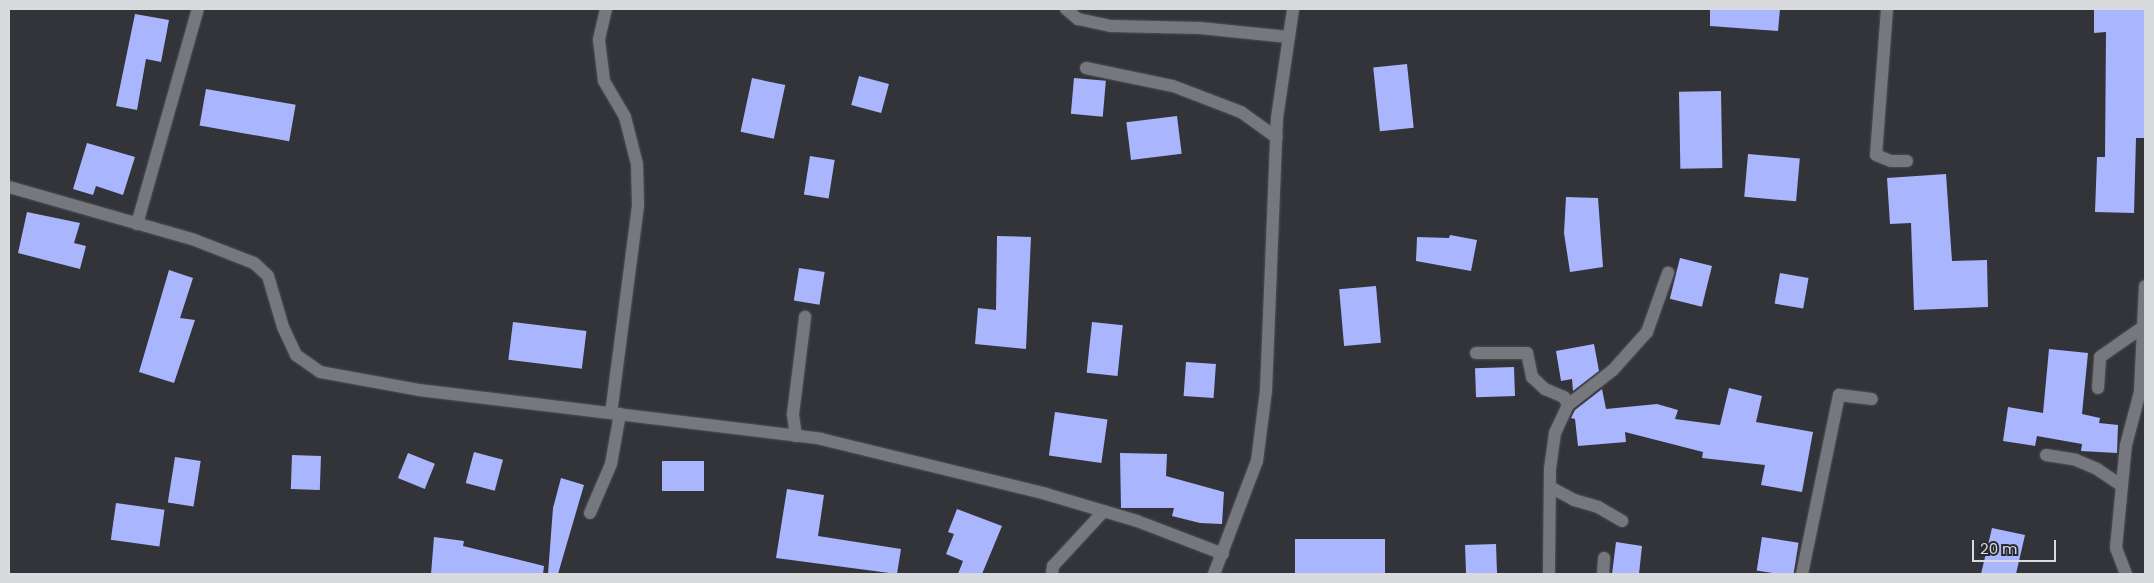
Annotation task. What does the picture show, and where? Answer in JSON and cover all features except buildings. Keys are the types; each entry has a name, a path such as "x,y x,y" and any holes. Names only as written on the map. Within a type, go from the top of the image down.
{"street":[{"path":"138,224 198,9"},
{"path":"590,513 611,464 638,206 637,158 625,117 604,81 599,40 606,9"},
{"path":"1066,9 1078,19 1111,26 1200,28 1289,37"},
{"path":"1214,574 1257,461 1266,391 1276,138 1293,9"},
{"path":"1887,9 1876,155 1891,161 1907,161"},
{"path":"1086,68 1173,86 1241,112 1276,138"},
{"path":"9,187 192,239 254,263 268,276 283,327 296,354 320,372 419,390 822,439 1104,511 1223,554"},
{"path":"1549,574 1550,487 1555,433 1568,405 1613,370 1647,332 1668,273"},
{"path":"2126,574 2116,548 2126,445 2140,392 2143,361 2145,286"},
{"path":"796,436 792,414 805,317"},
{"path":"2098,388 2100,357 2144,321"},
{"path":"1476,353 1527,353 1532,378 1545,389 1564,397 1568,405"},
{"path":"1802,574 1839,395 1872,399"},
{"path":"2046,455 2076,460 2098,469 2122,486"},
{"path":"1550,487 1574,500 1598,506 1622,521"},
{"path":"1052,574 1053,566 1104,511"},
{"path":"1603,574 1604,558"}]}
